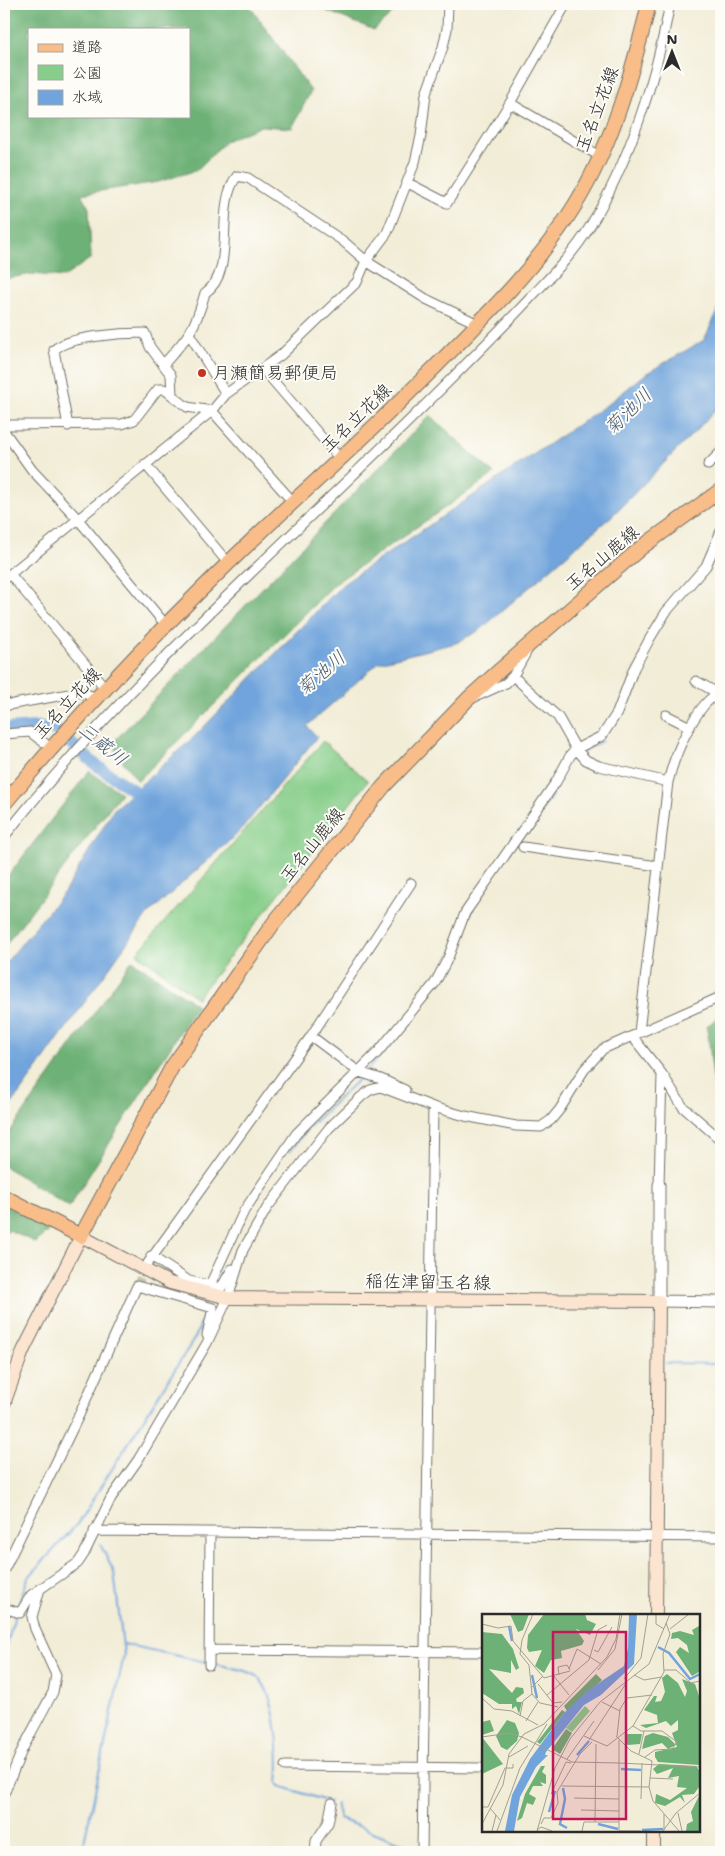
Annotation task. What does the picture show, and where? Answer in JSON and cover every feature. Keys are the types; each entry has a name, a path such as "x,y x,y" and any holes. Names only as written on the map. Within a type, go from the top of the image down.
{"main road":[{"name":"玉名立花線","path":"4,804 72,724 166,624 293,502 341,460 478,324 542,252 575,206 601,157 632,75 649,4"},
{"name":"玉名山鹿線","path":"81,1236 172,1066 273,924 384,786 468,699 530,644 642,547 721,490"},
{"path":"4,1196 81,1236 23,1351 4,1404"},
{"name":"稲佐津留玉名線","path":"81,1236 170,1283 228,1298 659,1301"},
{"path":"656,1614 659,1301"},
{"path":"654,1831 654,1852"}],"street":[{"path":"102,693 7,576 212,411 226,394 263,369 357,282 366,261 387,233 408,182 421,136 426,94 443,47 447,29 448,4"},
{"path":"408,182 447,202 510,103 566,4"},
{"path":"4,837 73,755 150,674 413,417 511,319 561,265 588,229 617,173 652,80 670,4"},
{"path":"510,103 601,157"},
{"path":"164,365 190,335 197,320 205,293 212,288 222,263 229,191 237,176 248,178 343,241 366,261 426,299 478,324"},
{"path":"68,426 54,350 58,346 113,334 145,333 150,347 171,375 172,394"},
{"path":"190,335 226,394"},
{"path":"263,369 341,460"},
{"path":"4,426 122,424 134,420 158,390 164,389 187,407 212,411 293,502"},
{"path":"4,431 32,470 77,518 166,624"},
{"path":"708,466 721,452"},
{"path":"145,464 229,564"},
{"path":"209,1286 244,1211 296,1134 378,1052 435,983 448,958 465,913 579,753 602,736 617,712 634,668 649,640 666,612 706,566 721,531"},
{"path":"468,699 479,697 512,676 530,644"},
{"path":"512,676 558,716 579,753 599,766 668,782"},
{"path":"696,680 718,692"},
{"path":"4,700 8,705 80,692 102,693"},
{"path":"718,692 709,698 690,727 672,765 668,782 636,1034 683,1107 721,1140"},
{"path":"666,715 690,727"},
{"path":"4,734 30,732 55,743"},
{"path":"523,847 658,866"},
{"path":"411,884 311,1036 150,1259 189,1280 221,1288 267,1208 284,1184 329,1128 370,1090 381,1087 433,1108 491,1122 541,1127 551,1120 560,1109 592,1060 603,1049 718,998 721,994"},
{"path":"311,1036 359,1072 412,1093 415,1100"},
{"path":"662,1074 659,1186 659,1301 721,1302"},
{"path":"422,1852 433,1108"},
{"path":"12,1611 31,1595 78,1563 84,1554 111,1498 138,1460 207,1343 228,1298 243,1250"},
{"path":"4,1570 80,1413 137,1286 212,1308 207,1343"},
{"path":"94,1531 721,1537"},
{"path":"209,1666 210,1533"},
{"path":"4,1794 23,1748 53,1692 56,1675 35,1629 32,1617 40,1589"},
{"path":"209,1650 482,1652"},
{"path":"285,1766 482,1768"},
{"path":"315,1852 316,1841 328,1823 332,1803"}],"green space":[{"path":"4,4 248,4 311,91 292,128 261,126 227,140 197,170 158,182 81,194 89,208 91,258 64,277 32,274 4,279"},
{"path":"309,4 403,4 374,30"},
{"path":"430,415 494,474 337,582 138,781 116,753 116,739"},
{"path":"323,741 368,781 197,998 137,953"},
{"path":"89,771 121,793 4,947 4,881"},
{"path":"132,960 197,1005 69,1207 4,1166 4,1140"},
{"path":"721,1015 721,1091 715,1094 707,1026"},
{"path":"4,1205 50,1229 36,1243 9,1230 4,1232"}],"water":[{"name":"菊池川","path":"721,304 721,405 614,514 480,630 456,643 379,662 307,726 317,737 241,830 147,915 4,1115 4,965 65,891 114,809 194,737 343,584 608,404 647,373 704,340"}],"waterway":[{"path":"691,589 704,574"},
{"name":"三蔵川","path":"4,729 37,727 56,730 96,765 147,800"},
{"path":"583,752 602,741"},
{"path":"531,825 552,796"},
{"path":"466,922 473,909"},
{"path":"439,984 452,963 462,934"},
{"path":"366,1072 416,1013"},
{"path":"290,1151 307,1129 363,1075"},
{"path":"216,1283 221,1272"},
{"path":"17,1608 28,1578 78,1523 196,1336 206,1310"},
{"path":"666,1363 721,1364"},
{"path":"82,1852 124,1655 114,1572 100,1544"},
{"path":"4,1656 15,1615"},
{"path":"123,1644 206,1662"},
{"path":"211,1663 248,1672 261,1681 267,1692 276,1724 279,1758 278,1783 280,1786 329,1802"},
{"path":"336,1804 340,1819 414,1848"}],"tunnel":[{"path":"137,1286 146,1266"}],"place":[{"name":"月瀬簡易郵便局","path":"202,373"}]}
